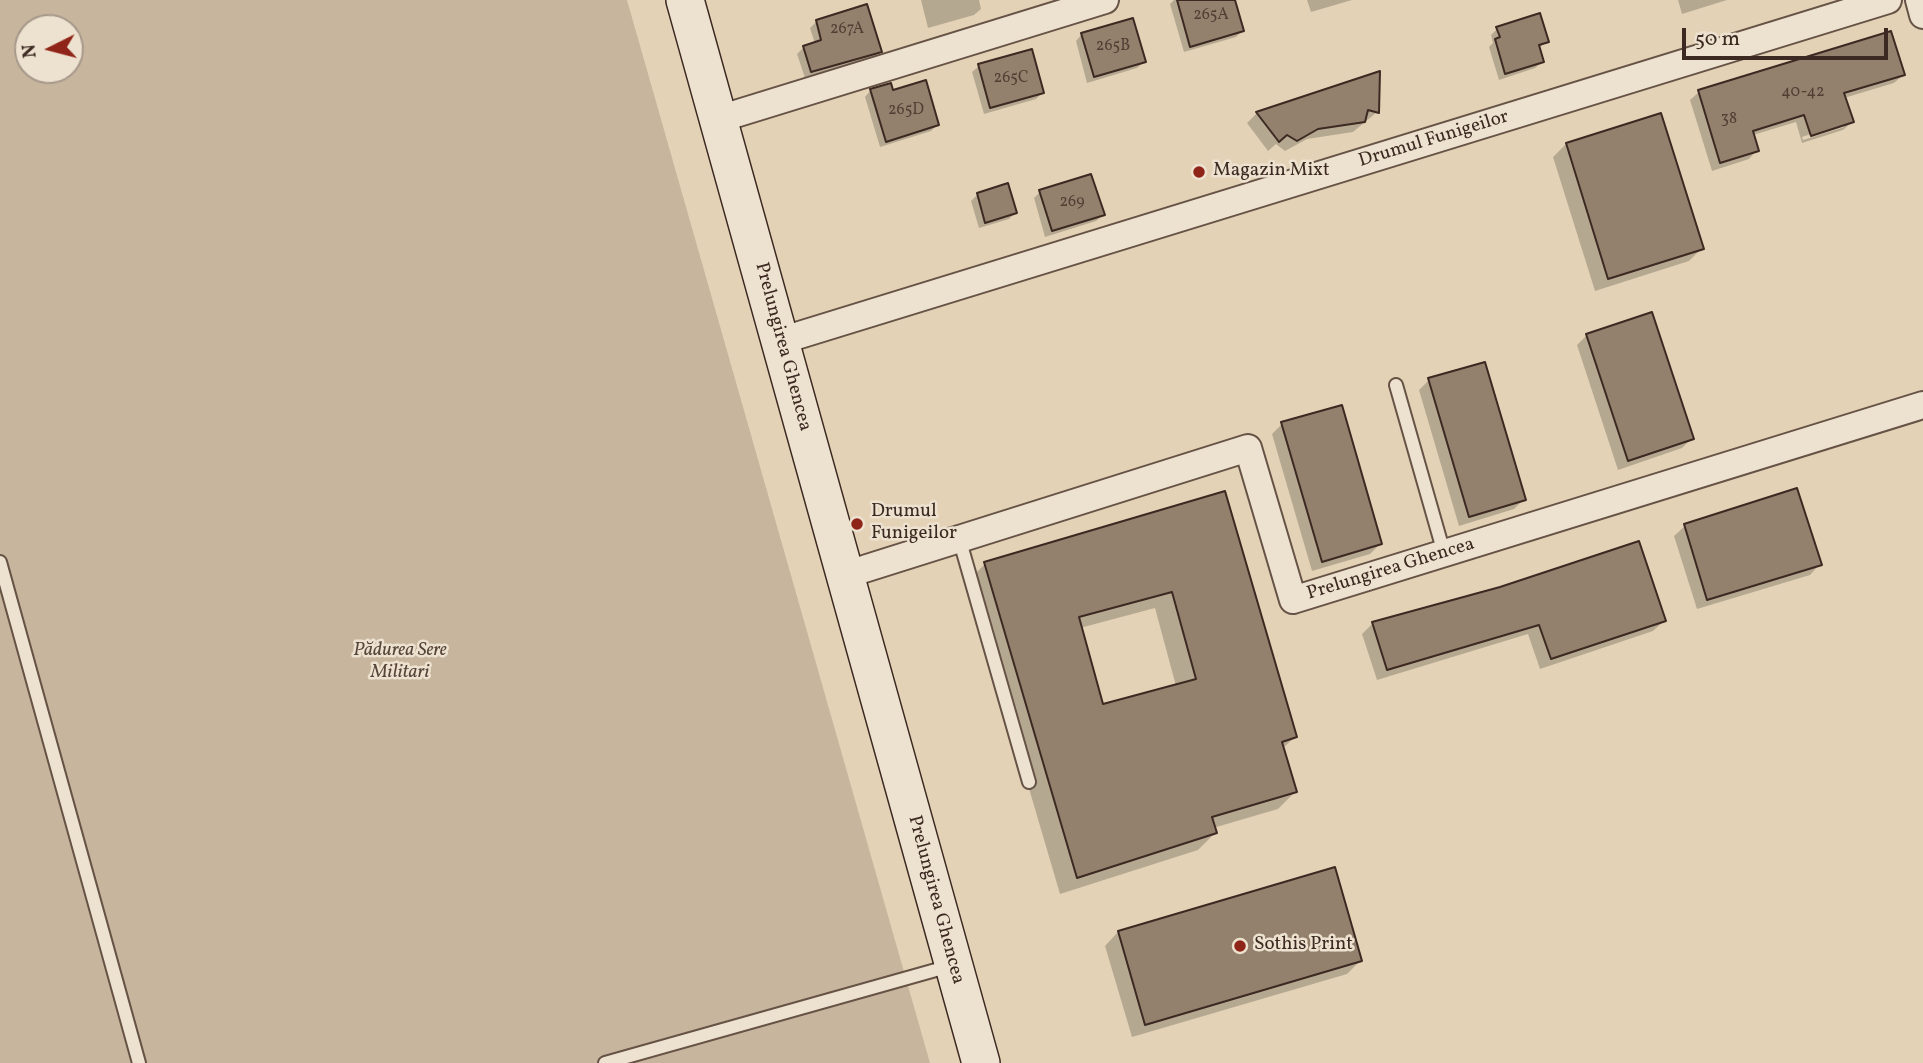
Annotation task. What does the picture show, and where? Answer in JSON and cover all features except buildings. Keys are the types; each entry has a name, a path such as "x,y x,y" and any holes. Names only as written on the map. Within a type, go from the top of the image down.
{"main road":[{"name":"Prelungirea Ghencea","path":"685,0 981,1063"}],"street":[{"path":"719,119 1105,0"},
{"name":"Drumul Funigeilor","path":"780,341 1888,0"},
{"path":"1919,0 1923,15"},
{"name":"Prelungirea Ghencea","path":"845,575 1248,448 1293,600 1923,405"}],"lane":[{"path":"1395,385 1444,554"},
{"path":"959,538 1030,782"},
{"path":"0,562 139,1063"},
{"path":"605,1063 953,965"}],"green space":[{"name":"Pădurea Sere Militari","path":"0,0 627,0 930,1063 0,1063"}],"place":[{"name":"Magazin Mixt","path":"1199,172"},
{"name":"Drumul Funigeilor","path":"857,524"},
{"name":"Sothis Print","path":"1240,946"}]}
